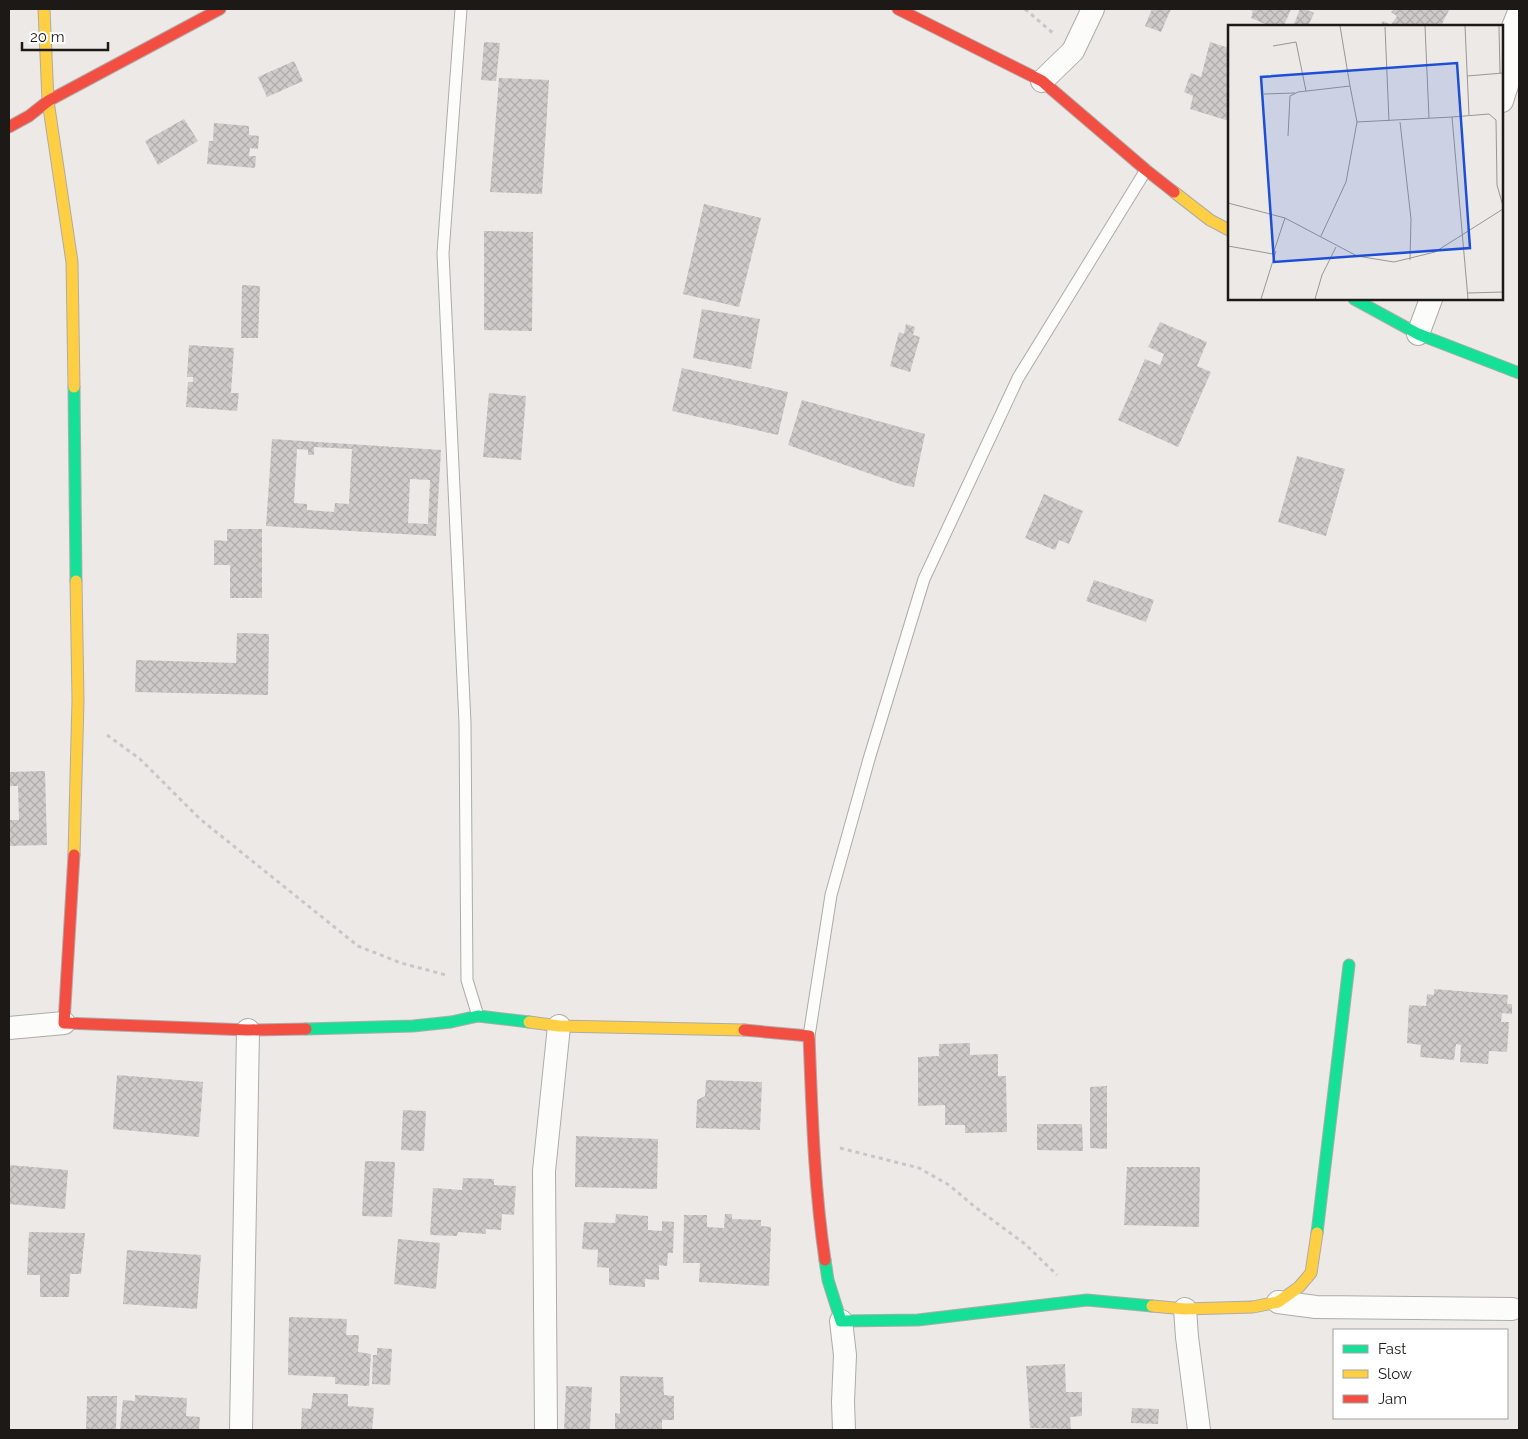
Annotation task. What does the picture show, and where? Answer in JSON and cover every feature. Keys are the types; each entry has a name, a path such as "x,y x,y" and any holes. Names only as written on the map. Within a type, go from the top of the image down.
{"street":[{"path":"44,9 48,101 72,262 77,738 76,823 64,1023"},
{"path":"9,127 29,116 48,101 220,9"},
{"path":"898,9 1042,81 1146,170 1210,220 1228,229"},
{"path":"1042,81 1073,51 1093,9"},
{"path":"1503,99 1514,75 1507,42 1519,12"},
{"path":"1356,300 1418,334 1519,373"},
{"path":"1418,334 1431,300"},
{"path":"1278,1302 1300,1287 1311,1273 1322,1203 1349,964"},
{"path":"9,1028 64,1023 248,1030 413,1026 450,1022 478,1016 559,1026 739,1030 809,1036 812,1146 819,1218 828,1280 841,1321 845,1355 844,1430"},
{"path":"546,1430 544,1171 559,1026"},
{"path":"241,1430 248,1030"},
{"path":"841,1321 918,1320 1087,1300 1186,1309 1254,1307 1278,1302 1316,1307 1512,1309"},
{"path":"1186,1309 1187,1337 1199,1430"}],"lane":[{"path":"461,9 443,253 465,723 467,980 478,1016"},
{"path":"809,1036 832,895 869,759 924,579 1018,378 1146,170"}],"path":[{"path":"1025,9 1073,51"},
{"path":"105,732 110,739 140,759 200,819 358,946 400,963 467,980"},
{"path":"812,1146 854,1151 919,1168 949,1185 1025,1244 1087,1300"}],"building":[{"path":"1152,9 1171,9 1161,32 1145,26"},
{"path":"1248,9 1291,9 1284,25 1268,25 1251,18 1253,11"},
{"path":"1300,9 1314,13 1308,25 1293,25"},
{"path":"1394,9 1449,10 1442,25 1391,25 1397,16 1391,12"},
{"path":"1383,21 1391,25 1381,25"},
{"path":"484,42 500,43 496,81 481,80"},
{"path":"1210,42 1228,48 1228,121 1190,109 1193,96 1184,92 1191,73 1201,77"},
{"path":"294,61 303,81 267,97 258,77"},
{"path":"499,78 549,80 542,194 490,192"},
{"path":"184,119 198,141 158,165 145,141"},
{"path":"214,123 249,126 249,135 259,136 258,149 250,148 249,156 256,156 255,168 207,164 209,141 213,141"},
{"path":"704,204 761,218 739,307 683,294"},
{"path":"484,231 533,232 532,331 484,330"},
{"path":"242,285 260,286 258,338 241,338"},
{"path":"702,309 760,319 751,369 693,358"},
{"path":"1160,322 1207,342 1197,366 1211,372 1178,447 1118,420 1145,359 1160,365 1164,354 1148,347"},
{"path":"906,324 915,327 913,335 920,337 910,372 890,366 899,332 904,334"},
{"path":"189,345 234,348 231,393 239,393 237,411 186,407 188,382 193,382 193,377 187,377"},
{"path":"682,368 788,392 778,435 672,411"},
{"path":"489,393 526,396 521,460 483,457"},
{"path":"802,400 925,434 914,487 902,485 788,445"},
{"path":"272,439 441,450 436,536 266,526","holes":["314,447 352,449 349,504 335,503 334,512 307,510 307,504 294,503 297,449 308,450 308,455 314,455","410,479 430,480 428,524 408,523"]},
{"path":"1297,456 1345,469 1326,536 1278,522"},
{"path":"1044,494 1083,511 1069,544 1059,540 1055,550 1025,538"},
{"path":"227,529 262,529 262,598 230,598 230,565 214,565 214,540 227,541"},
{"path":"1094,580 1154,600 1146,622 1086,601"},
{"path":"237,633 269,634 268,695 135,692 136,660 236,663"},
{"path":"45,771 47,845 9,846 9,820 19,820 18,786 9,786 9,772"},
{"path":"1434,989 1508,995 1507,1004 1512,1004 1512,1014 1502,1013 1501,1022 1509,1022 1507,1052 1489,1051 1488,1064 1460,1062 1461,1045 1456,1044 1454,1060 1420,1057 1421,1045 1407,1043 1409,1005 1426,1006 1427,994 1434,995"},
{"path":"970,1043 970,1055 998,1054 998,1076 1006,1076 1007,1132 965,1133 965,1125 945,1125 945,1105 918,1106 918,1057 939,1056 939,1044"},
{"path":"117,1075 203,1082 199,1137 113,1129"},
{"path":"706,1080 762,1082 760,1130 696,1128 697,1100 705,1096"},
{"path":"1107,1086 1107,1149 1090,1148 1090,1087"},
{"path":"403,1110 426,1111 424,1151 401,1150"},
{"path":"1037,1124 1082,1124 1083,1151 1037,1150"},
{"path":"576,1136 658,1139 657,1189 575,1187"},
{"path":"365,1161 395,1162 392,1217 362,1216"},
{"path":"9,1165 68,1170 65,1209 9,1204"},
{"path":"1127,1167 1200,1167 1199,1227 1124,1225"},
{"path":"463,1178 494,1179 494,1185 516,1186 514,1215 502,1214 501,1230 486,1229 486,1234 458,1232 457,1236 430,1235 433,1188 462,1190"},
{"path":"616,1214 648,1216 648,1230 662,1231 662,1221 674,1222 673,1253 668,1253 667,1266 659,1265 659,1280 645,1279 645,1287 609,1285 609,1268 597,1267 598,1250 582,1249 584,1222 615,1223"},
{"path":"725,1214 732,1214 732,1219 761,1220 761,1226 771,1227 769,1286 699,1282 700,1263 683,1263 684,1215 707,1215 707,1227 724,1228"},
{"path":"29,1232 85,1233 81,1274 70,1274 69,1297 40,1297 40,1275 27,1275"},
{"path":"398,1239 440,1243 436,1289 394,1284"},
{"path":"127,1250 201,1255 197,1309 123,1304"},
{"path":"289,1317 347,1319 346,1335 359,1335 358,1352 371,1354 369,1386 335,1384 335,1377 288,1375"},
{"path":"377,1348 392,1349 390,1385 372,1384 373,1355 377,1355"},
{"path":"1065,1364 1066,1392 1082,1392 1082,1416 1070,1417 1071,1429 1030,1428 1026,1366"},
{"path":"620,1376 663,1377 664,1395 674,1396 674,1420 662,1420 662,1430 615,1430 615,1413 620,1414"},
{"path":"566,1386 592,1387 590,1430 564,1430"},
{"path":"313,1393 348,1394 348,1406 374,1408 372,1430 301,1430 302,1408 311,1409"},
{"path":"135,1395 187,1398 186,1416 200,1417 199,1430 120,1430 123,1400 135,1401"},
{"path":"87,1396 117,1396 116,1430 86,1430"},
{"path":"1132,1408 1159,1409 1158,1424 1131,1423"}],"traffic: fast":[{"path":"1356,300 1418,334 1519,373"},
{"path":"74,387 76,581"},
{"path":"1317,1233 1349,965"},
{"path":"306,1029 413,1026 451,1022 478,1016 529,1022"},
{"path":"825,1260 828,1280 841,1321 918,1320 1087,1300 1152,1306"}],"traffic: slow":[{"path":"44,9 48,101 72,262 74,387"},
{"path":"1174,192 1210,220 1228,229"},
{"path":"74,855 78,700 76,581"},
{"path":"529,1022 559,1026 744,1030"},
{"path":"1152,1306 1185,1309 1253,1307 1278,1302 1299,1287 1311,1273 1317,1233"}],"traffic: jam":[{"path":"9,127 29,116 48,101 220,9"},
{"path":"898,9 1042,81 1174,192"},
{"path":"74,855 64,1023 248,1030 306,1029"},
{"path":"744,1030 809,1036 812,1120 825,1260"}]}
